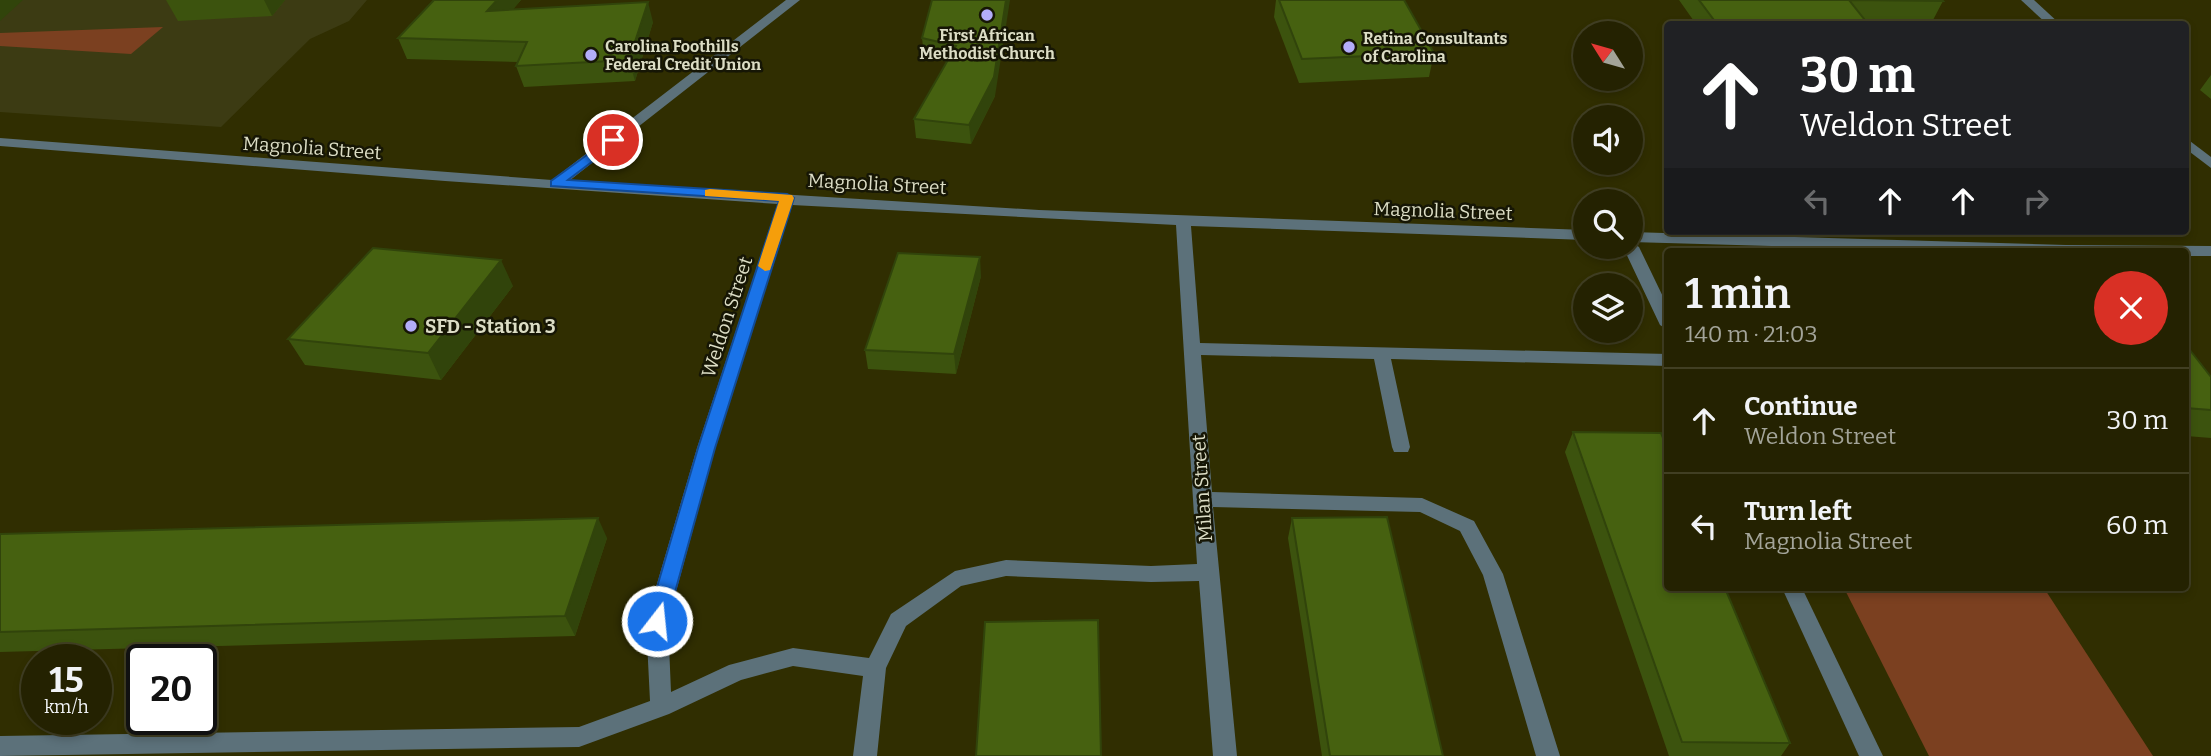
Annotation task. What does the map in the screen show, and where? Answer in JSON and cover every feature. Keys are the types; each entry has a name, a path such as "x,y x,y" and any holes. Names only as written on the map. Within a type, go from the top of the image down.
{"street":[{"path":"556,184 794,0"},
{"path":"2027,0 2051,21"},
{"name":"Magnolia Street","path":"0,142 349,171 787,198 1183,220 1573,235"},
{"path":"2189,145 2211,164"},
{"name":"Weldon Street","path":"661,707 657,621 706,448 787,198"},
{"name":"Milan Street","path":"1183,220 1208,572 1225,756"},
{"path":"1643,237 1999,248"},
{"path":"2189,251 2211,251"},
{"path":"1637,259 1664,317"},
{"path":"1192,349 1664,360"},
{"path":"1381,354 1401,447"},
{"path":"1203,499 1422,505 1467,526 1493,574 1548,756"},
{"path":"864,756 875,668 898,621 955,579 1006,568 1151,574 1208,572"},
{"path":"1793,591 1871,756"},
{"path":"0,746 579,737 661,707 737,672 793,657 875,668"}],"shaded area":[{"path":"0,0 367,0 349,21 310,39 221,127 0,112"},
{"path":"163,27 131,54 0,46 0,33"},
{"path":"1846,591 2046,591 2153,756 1929,756"}],"building":[{"path":"434,0 497,0 487,11 648,2 629,60 516,66 527,42 398,38"},
{"path":"932,0 1006,0 994,77 969,125 914,119 956,46 922,38"},
{"path":"1279,0 1404,0 1434,53 1302,59"},
{"path":"1699,0 1849,0 1866,21 1819,21 1714,20"},
{"path":"1849,0 1942,0 1943,1"},
{"path":"373,248 501,260 428,353 288,339"},
{"path":"898,253 980,257 954,354 865,350"},
{"path":"2189,349 2211,377 2211,410 2189,408"},
{"path":"1573,432 1661,433 1664,440 1664,591 1726,591 1790,743 1682,742"},
{"path":"1387,517 1443,756 1330,756 1292,518"},
{"path":"598,518 565,616 0,632 0,534"},
{"path":"1098,620 1101,756 976,756 985,622"}],"slow traffic":[{"path":"710,193 787,198 765,266"}],"place":[{"name":"First African Methodist Church","path":"987,15"},
{"name":"Retina Consultants of Carolina","path":"1349,47"},
{"name":"Carolina Foothills Federal Credit Union","path":"591,55"},
{"name":"SFD - Station 3","path":"411,326"}],"route":[{"path":"613,140 556,184 787,198 706,448 657,621"}]}
